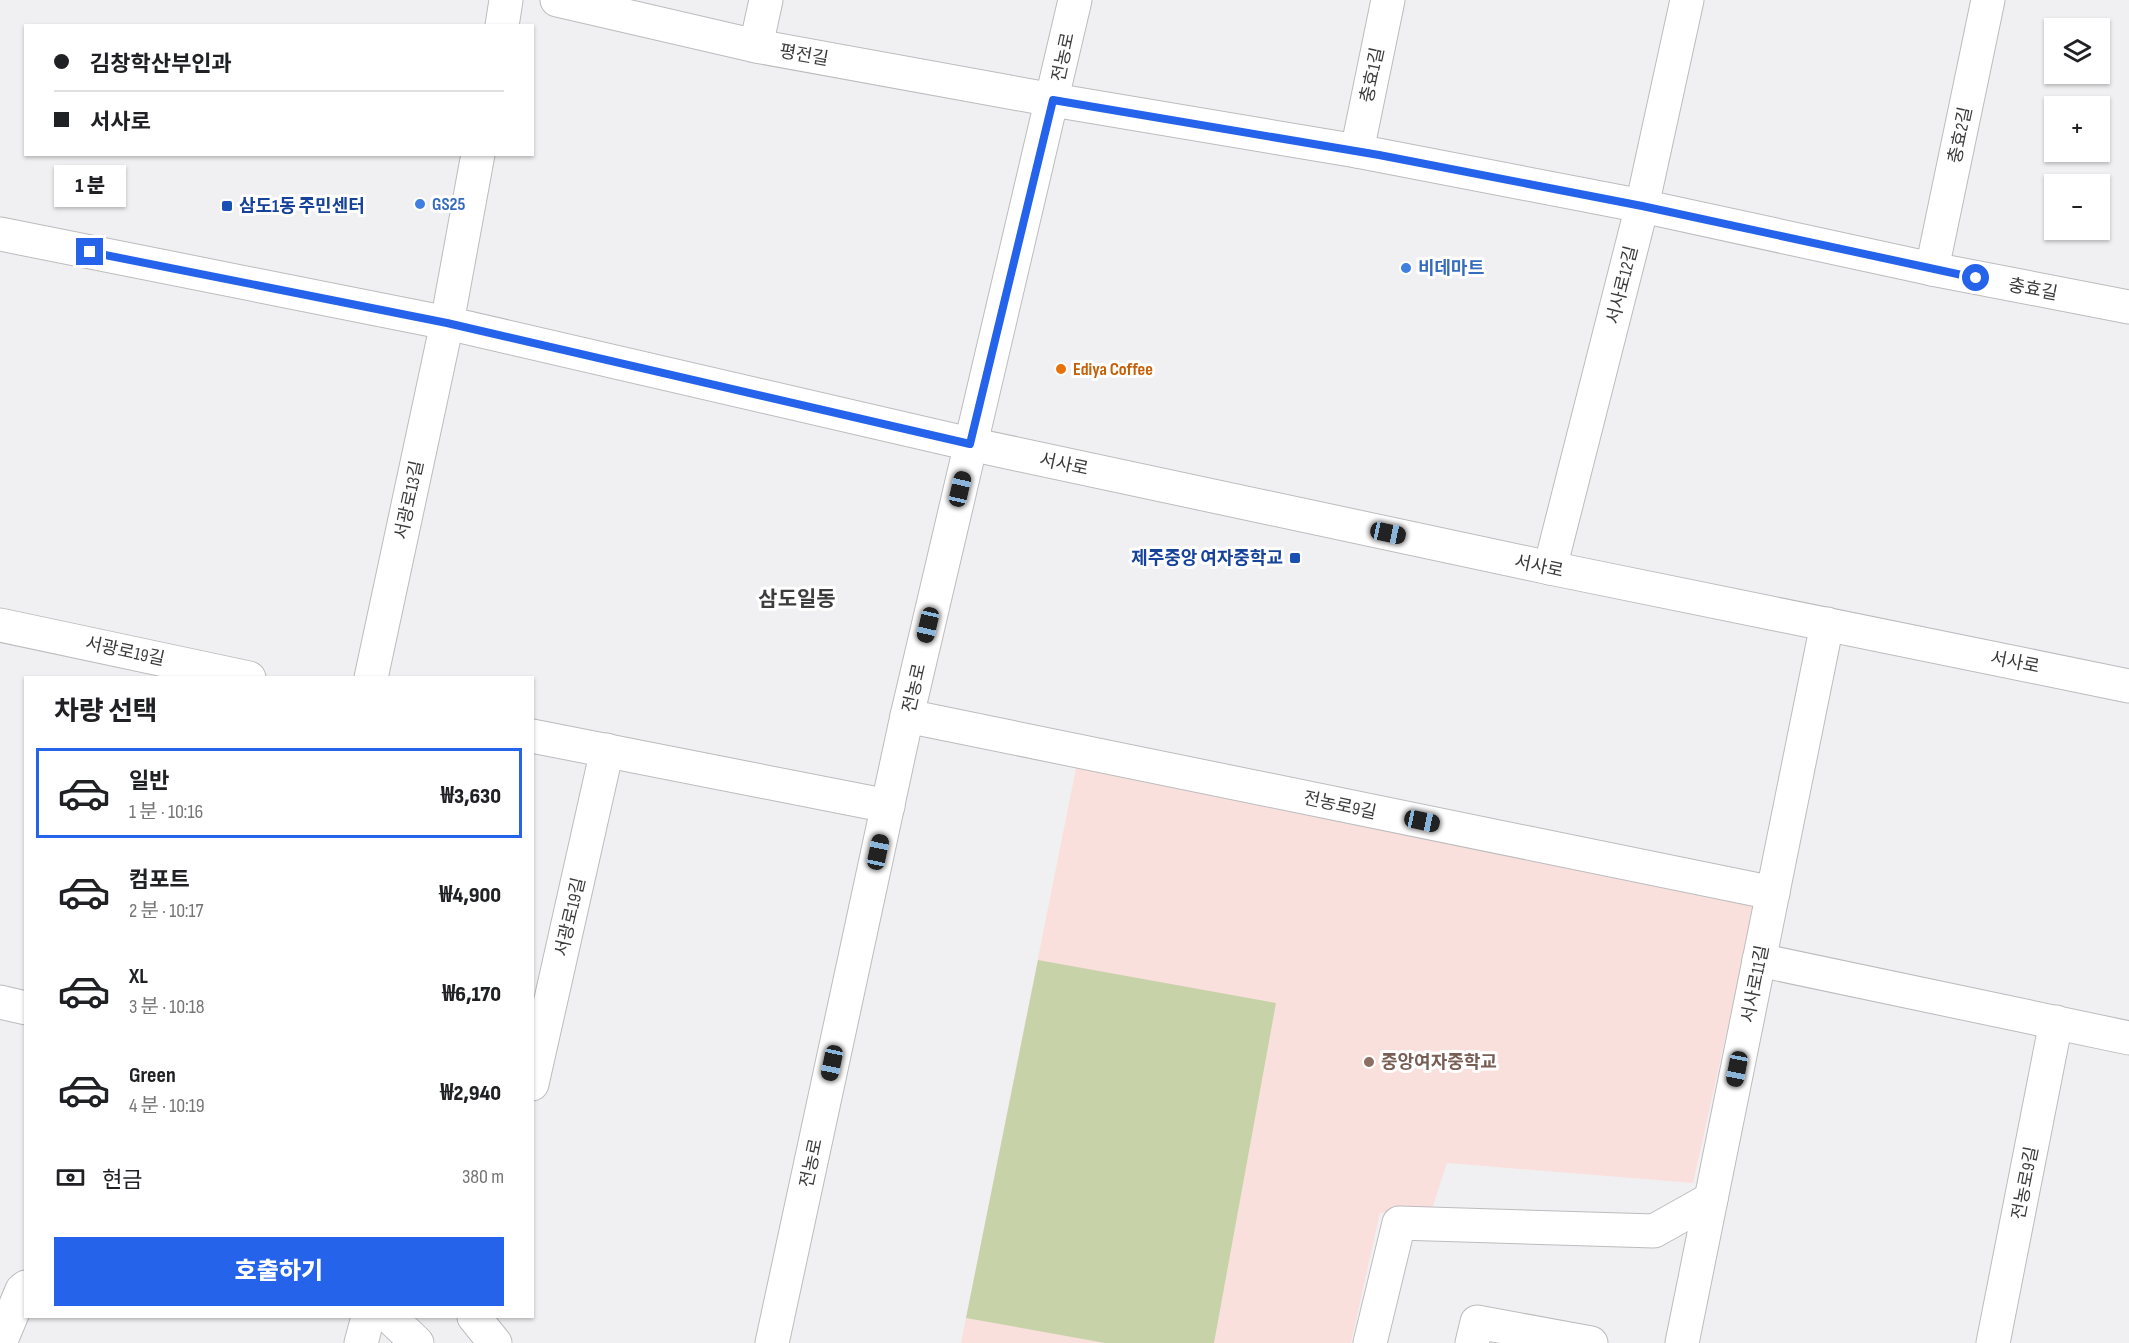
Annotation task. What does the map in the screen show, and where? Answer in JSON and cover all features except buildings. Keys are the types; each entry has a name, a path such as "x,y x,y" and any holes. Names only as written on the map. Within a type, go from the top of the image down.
{"street":[{"path":"502,24 507,0"},
{"name":"평전길","path":"557,0 756,46 1053,100"},
{"path":"756,46 766,0"},
{"name":"전농로","path":"772,1343 908,716 1075,0"},
{"name":"충효1길","path":"1357,151 1388,0"},
{"name":"서사로12길","path":"1550,568 1642,206 1687,0"},
{"name":"충효2길","path":"1932,269 1988,0"},
{"name":"충효길","path":"1053,100 1357,151 1642,206 1932,269 2129,307"},
{"name":"서광로13길","path":"370,676 447,323 478,156"},
{"name":"서사로","path":"0,234 447,323 970,444 1550,568 2129,686"},
{"name":"서사로11길","path":"1682,1343 1827,624"},
{"name":"서광로19길","path":"0,625 240,676"},
{"name":"전농로9길","path":"908,716 1773,893"},
{"path":"534,736 888,806"},
{"name":"서광로19길","path":"534,1075 607,750"},
{"path":"1759,960 2129,1038"},
{"path":"0,1002 24,1008"},
{"name":"전농로9길","path":"1993,1343 2056,1022"},
{"path":"1370,1343 1399,1223 1654,1231 1711,1199"},
{"path":"0,1342 24,1288"},
{"path":"361,1343 368,1318"},
{"path":"391,1318 417,1343"},
{"path":"1472,1343 1477,1322 1591,1343"}],"shaded area":[{"name":"중앙여자중학교","path":"1077,763 1755,904 1693,1183 1447,1163 1432,1209 1380,1213 1351,1343 961,1343"}],"green space":[{"path":"1038,960 1276,1003 1214,1343 1105,1343 966,1318"}],"place":[{"name":"GS25","path":"420,204"},
{"name":"삼도1동 주민센터","path":"227,206"},
{"name":"비데마트","path":"1406,268"},
{"name":"Ediya Coffee","path":"1061,369"},
{"name":"제주중앙 여자중학교","path":"1295,558"},
{"name":"중앙여자중학교","path":"1369,1062"}],"district":[{"name":"삼도일동","path":"797,599"}],"route":[{"path":"90,252 447,323 970,444 1053,100 1379,155 1642,206 1976,278"}]}
